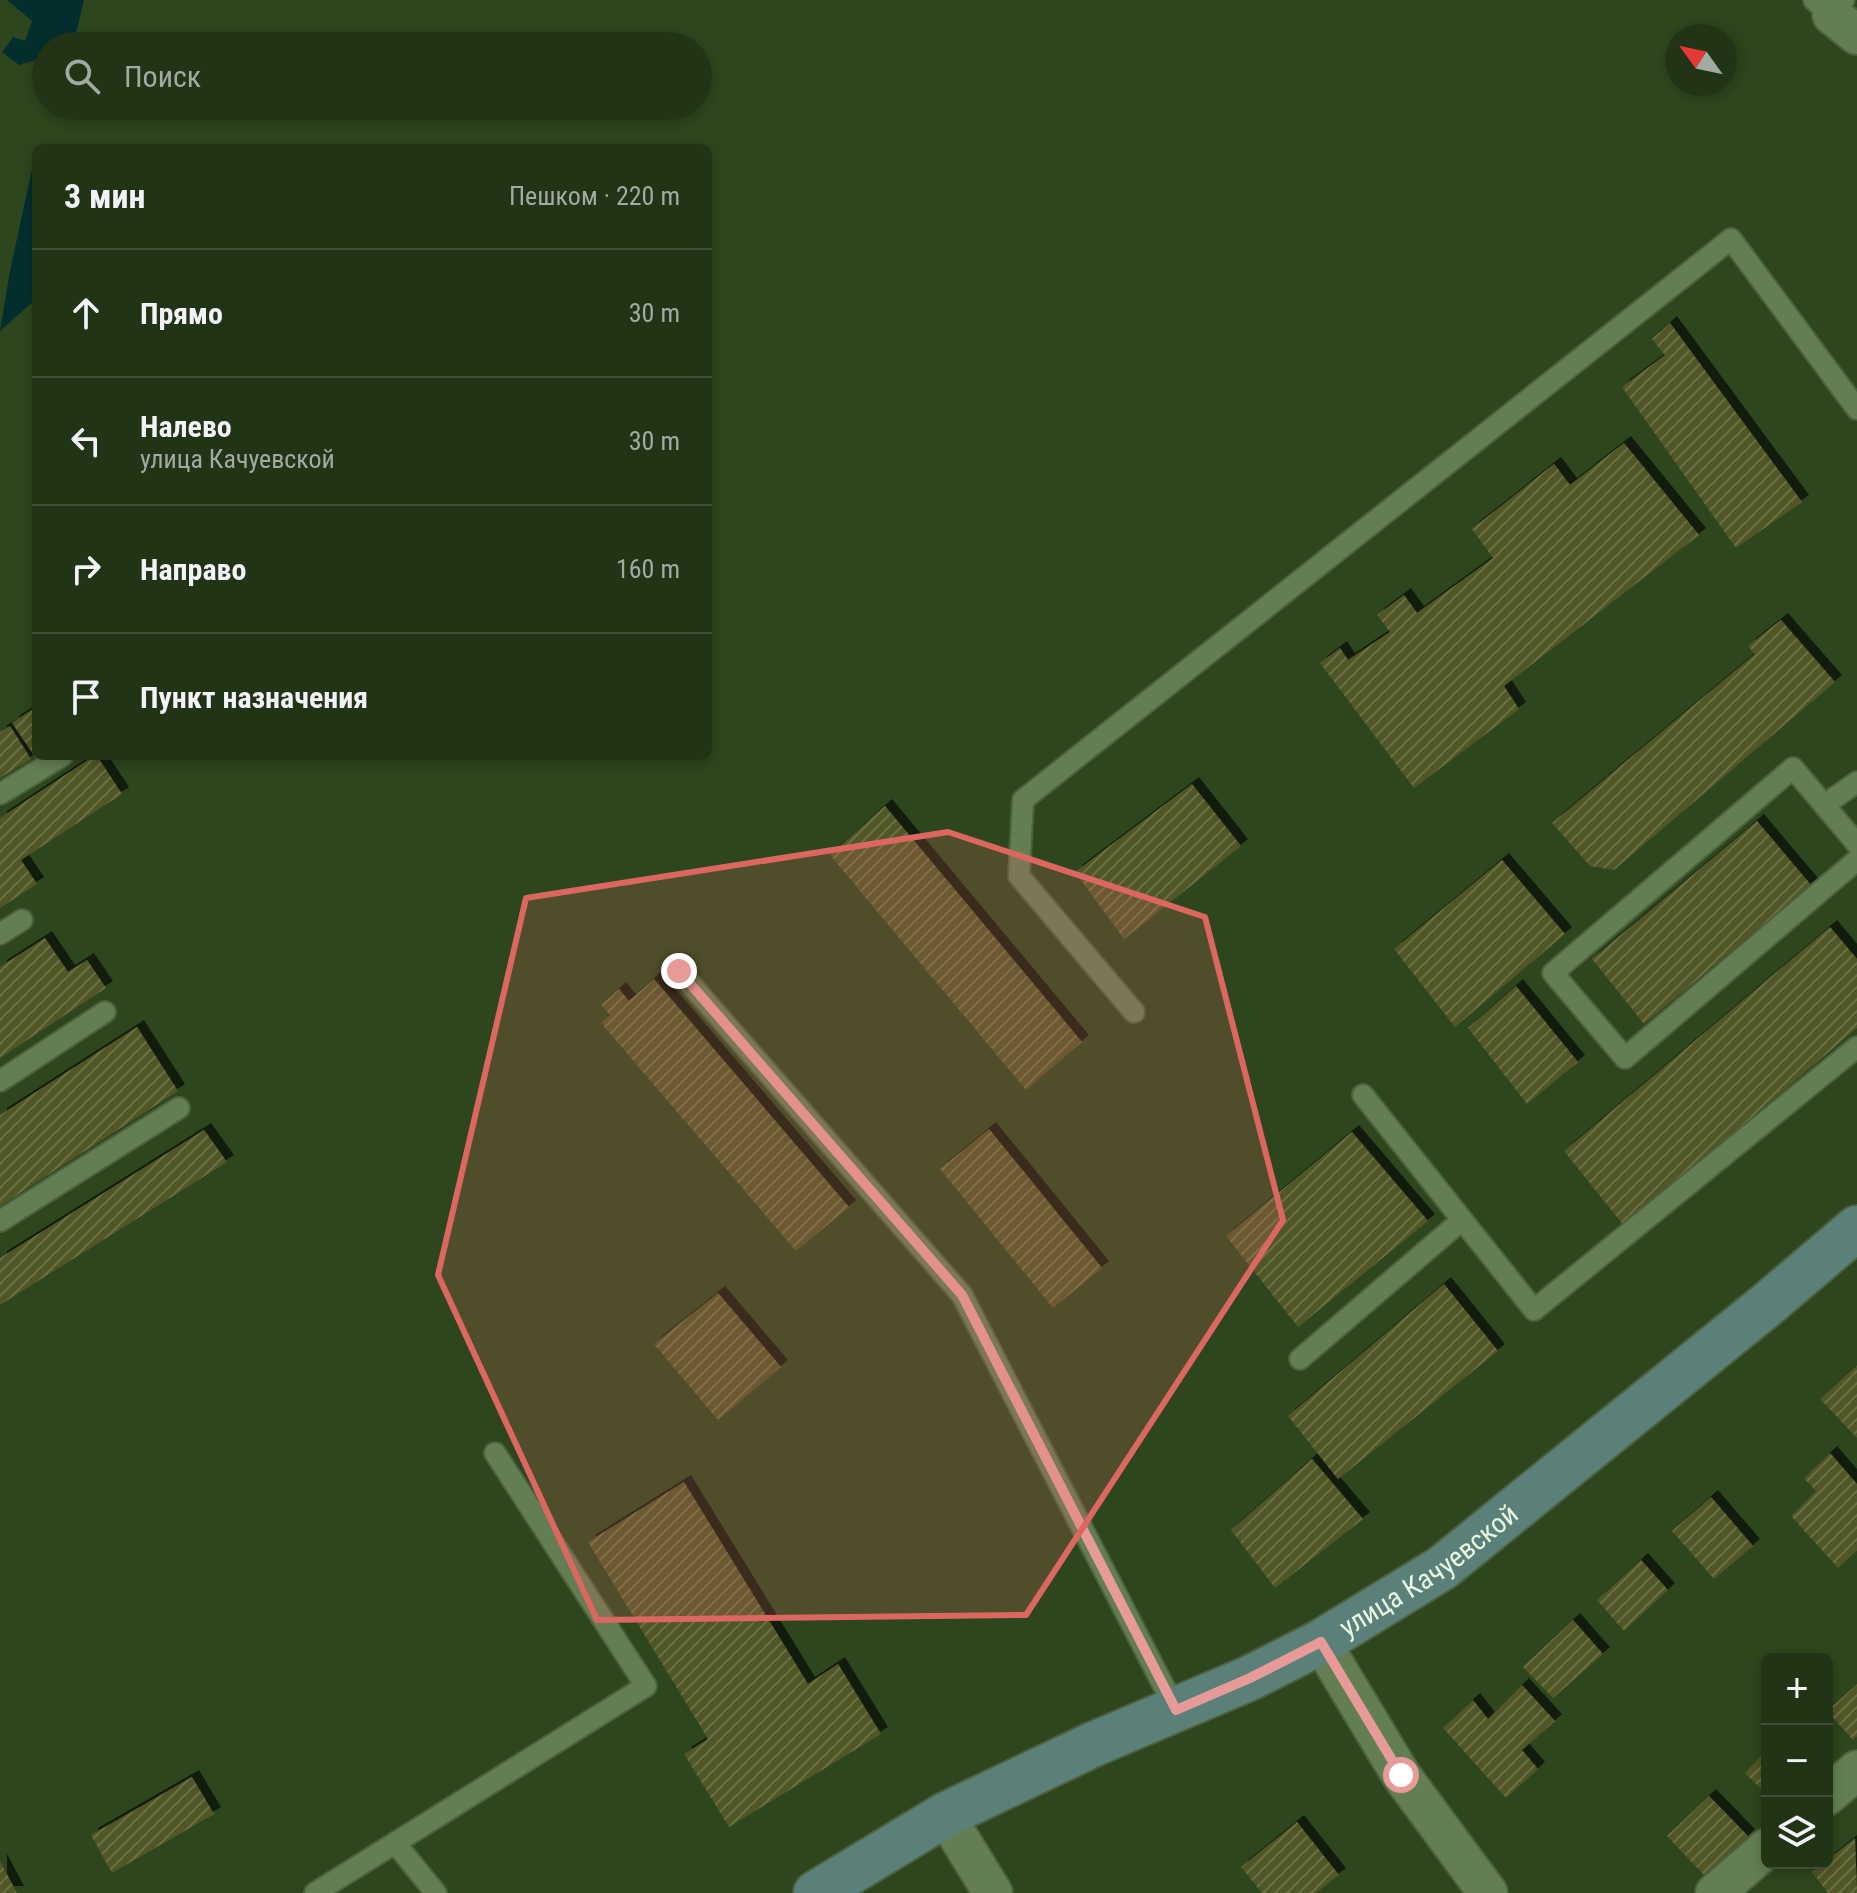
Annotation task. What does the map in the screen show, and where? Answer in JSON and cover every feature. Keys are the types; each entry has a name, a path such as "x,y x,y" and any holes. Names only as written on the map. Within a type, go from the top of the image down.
{"street":[{"name":"улица Качуевской","path":"816,1893 945,1815 1094,1744 1250,1678 1321,1642 1442,1568 1857,1228"},
{"path":"1321,1642 1401,1775 1488,1893"},
{"path":"1833,1791 1857,1770"},
{"path":"945,1815 993,1893"},
{"path":"1715,1893 1761,1853"}],"lane":[{"path":"1134,1012 1019,876 1023,800 1731,239 1857,409"},
{"path":"0,794 55,760"},
{"path":"1857,844 1793,768 1553,973 1625,1058 1857,860"},
{"path":"1824,805 1857,782"},
{"path":"0,934 22,920"},
{"path":"679,971 962,1295 1176,1710"},
{"path":"0,1081 105,1012"},
{"path":"1363,1095 1534,1310 1857,1047"},
{"path":"0,1221 179,1108"},
{"path":"1300,1359 1462,1220"},
{"path":"315,1893 646,1686 495,1453"},
{"path":"395,1843 436,1893"}],"highlighted area":[{"path":"948,832 1205,917 1283,1220 1026,1615 597,1620 438,1275 526,898"}],"water":[{"path":"7,0 84,0 76,32 32,32 32,61 19,65 2,52 13,37 25,41 32,21"},
{"path":"32,169 32,303 0,331"}],"building":[{"path":"1670,323 1802,502 1736,548 1622,387 1665,355 1652,339"},
{"path":"1624,443 1699,535 1504,686 1519,709 1414,788 1320,663 1340,648 1348,660 1390,632 1377,615 1404,595 1417,613 1493,558 1472,529 1554,464 1570,485"},
{"path":"1781,620 1835,682 1614,870 1590,866 1552,823 1755,654 1748,646"},
{"path":"32,710 32,752 12,723"},
{"path":"10,726 31,759 0,778 0,732"},
{"path":"88,760 100,760 122,794 21,860 37,884 0,908 0,818"},
{"path":"1192,784 1241,846 1124,939 1075,872"},
{"path":"885,806 1082,1042 1026,1090 830,855"},
{"path":"1757,821 1811,885 1644,1024 1592,959"},
{"path":"1502,860 1565,934 1455,1027 1394,949"},
{"path":"1830,927 1857,959 1857,1028 1624,1226 1564,1151"},
{"path":"45,938 68,972 87,960 106,988 0,1058 0,967"},
{"path":"654,979 849,1207 796,1251 601,1023 610,1015 601,1005 619,989 629,1001"},
{"path":"1516,986 1578,1062 1527,1104 1468,1028"},
{"path":"137,1027 178,1091 0,1206 0,1115"},
{"path":"989,1129 1102,1268 1053,1308 940,1169"},
{"path":"204,1130 227,1162 0,1305 0,1258"},
{"path":"1352,1132 1428,1221 1298,1327 1226,1236"},
{"path":"1444,1284 1498,1351 1338,1479 1288,1416"},
{"path":"718,1293 781,1367 718,1420 654,1344"},
{"path":"1857,1365 1857,1438 1820,1399"},
{"path":"1830,1453 1857,1484 1857,1550 1838,1568 1791,1516 1816,1491 1804,1478"},
{"path":"1312,1459 1363,1519 1275,1588 1231,1530"},
{"path":"684,1482 808,1684 838,1664 881,1734 729,1827 684,1754 708,1739 588,1542"},
{"path":"1711,1497 1753,1546 1714,1579 1672,1531"},
{"path":"1641,1560 1668,1590 1624,1631 1597,1600"},
{"path":"1573,1620 1603,1654 1553,1698 1523,1667"},
{"path":"1857,1684 1857,1736 1853,1740 1833,1718 1833,1706"},
{"path":"1522,1685 1555,1721 1522,1750 1538,1769 1506,1798 1443,1728 1473,1700 1488,1719"},
{"path":"1761,1756 1761,1789 1745,1773"},
{"path":"192,1777 214,1814 112,1873 91,1835"},
{"path":"1709,1796 1748,1836 1706,1877 1667,1836"},
{"path":"1297,1822 1339,1875 1316,1893 1262,1893 1241,1867"},
{"path":"1855,1838 1857,1893 1828,1893 1812,1872 1833,1869 1833,1855"},
{"path":"0,1861 17,1893 0,1893"}],"route":[{"path":"679,971 962,1295 1176,1710 1250,1678 1321,1642 1401,1775"}]}
